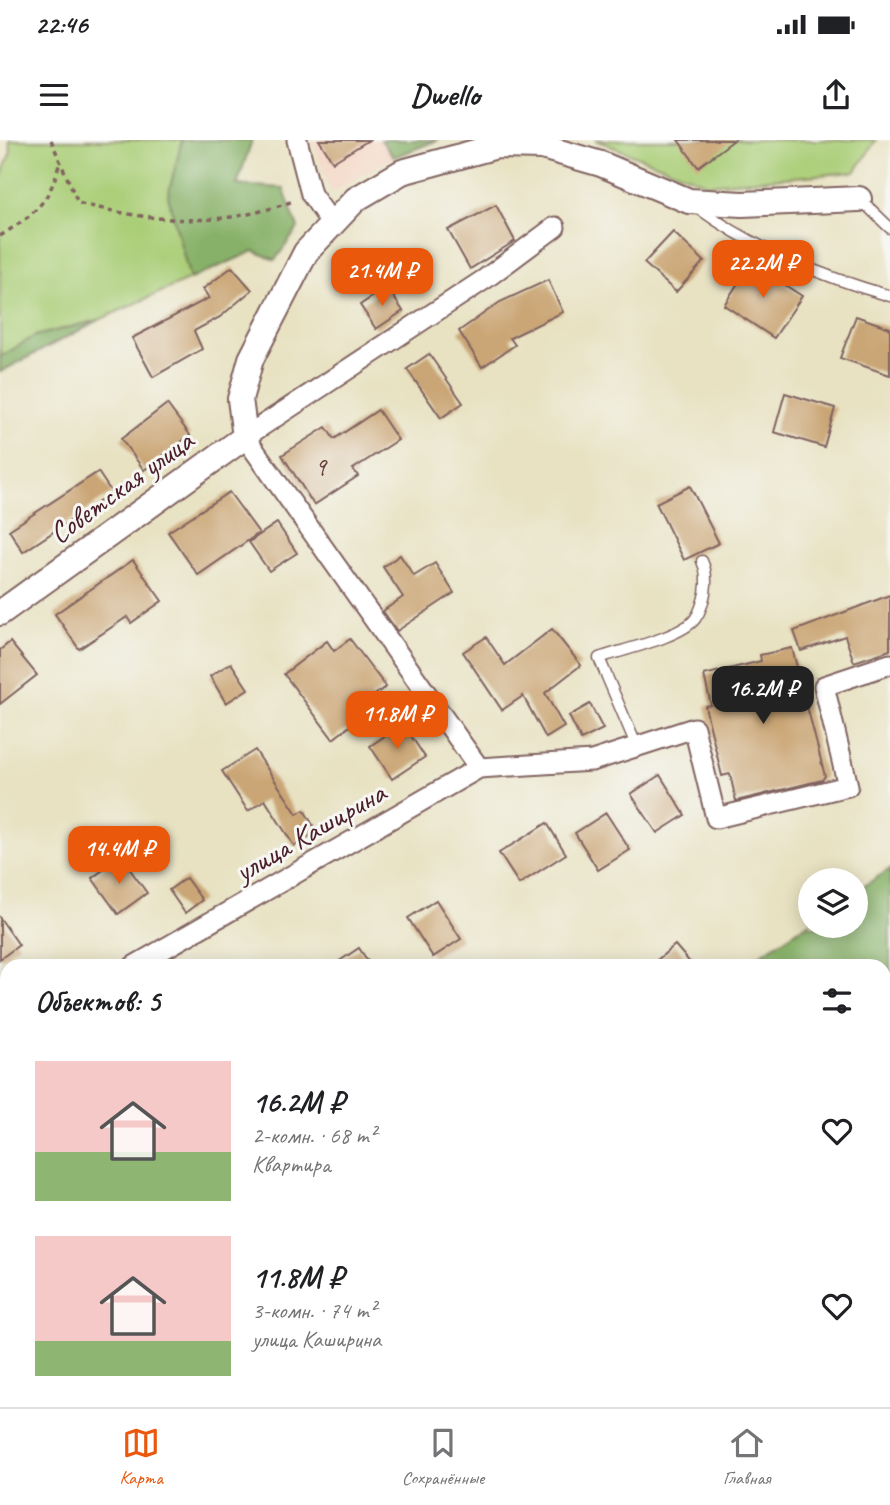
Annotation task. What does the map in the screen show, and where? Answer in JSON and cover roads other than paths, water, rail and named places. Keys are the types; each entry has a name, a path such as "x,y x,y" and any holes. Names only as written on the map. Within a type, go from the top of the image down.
{"street":[{"path":"297,140 311,194 331,224"},
{"path":"859,198 742,204 689,201 600,164 542,147 496,146 402,172 356,199 306,252 251,359 240,399 245,437 479,768 592,761 694,728 716,818 848,786 824,686 890,664"},
{"path":"245,437 485,279 555,227"},
{"name":"Советская улица","path":"0,612 245,437"},
{"name":"улица Каширина","path":"146,959 479,768"}],"lane":[{"path":"859,198 890,228"},
{"path":"689,201 730,231 798,265 890,296"},
{"path":"637,747 599,658 680,630 694,621 702,608 705,589 706,570 702,561"}]}
